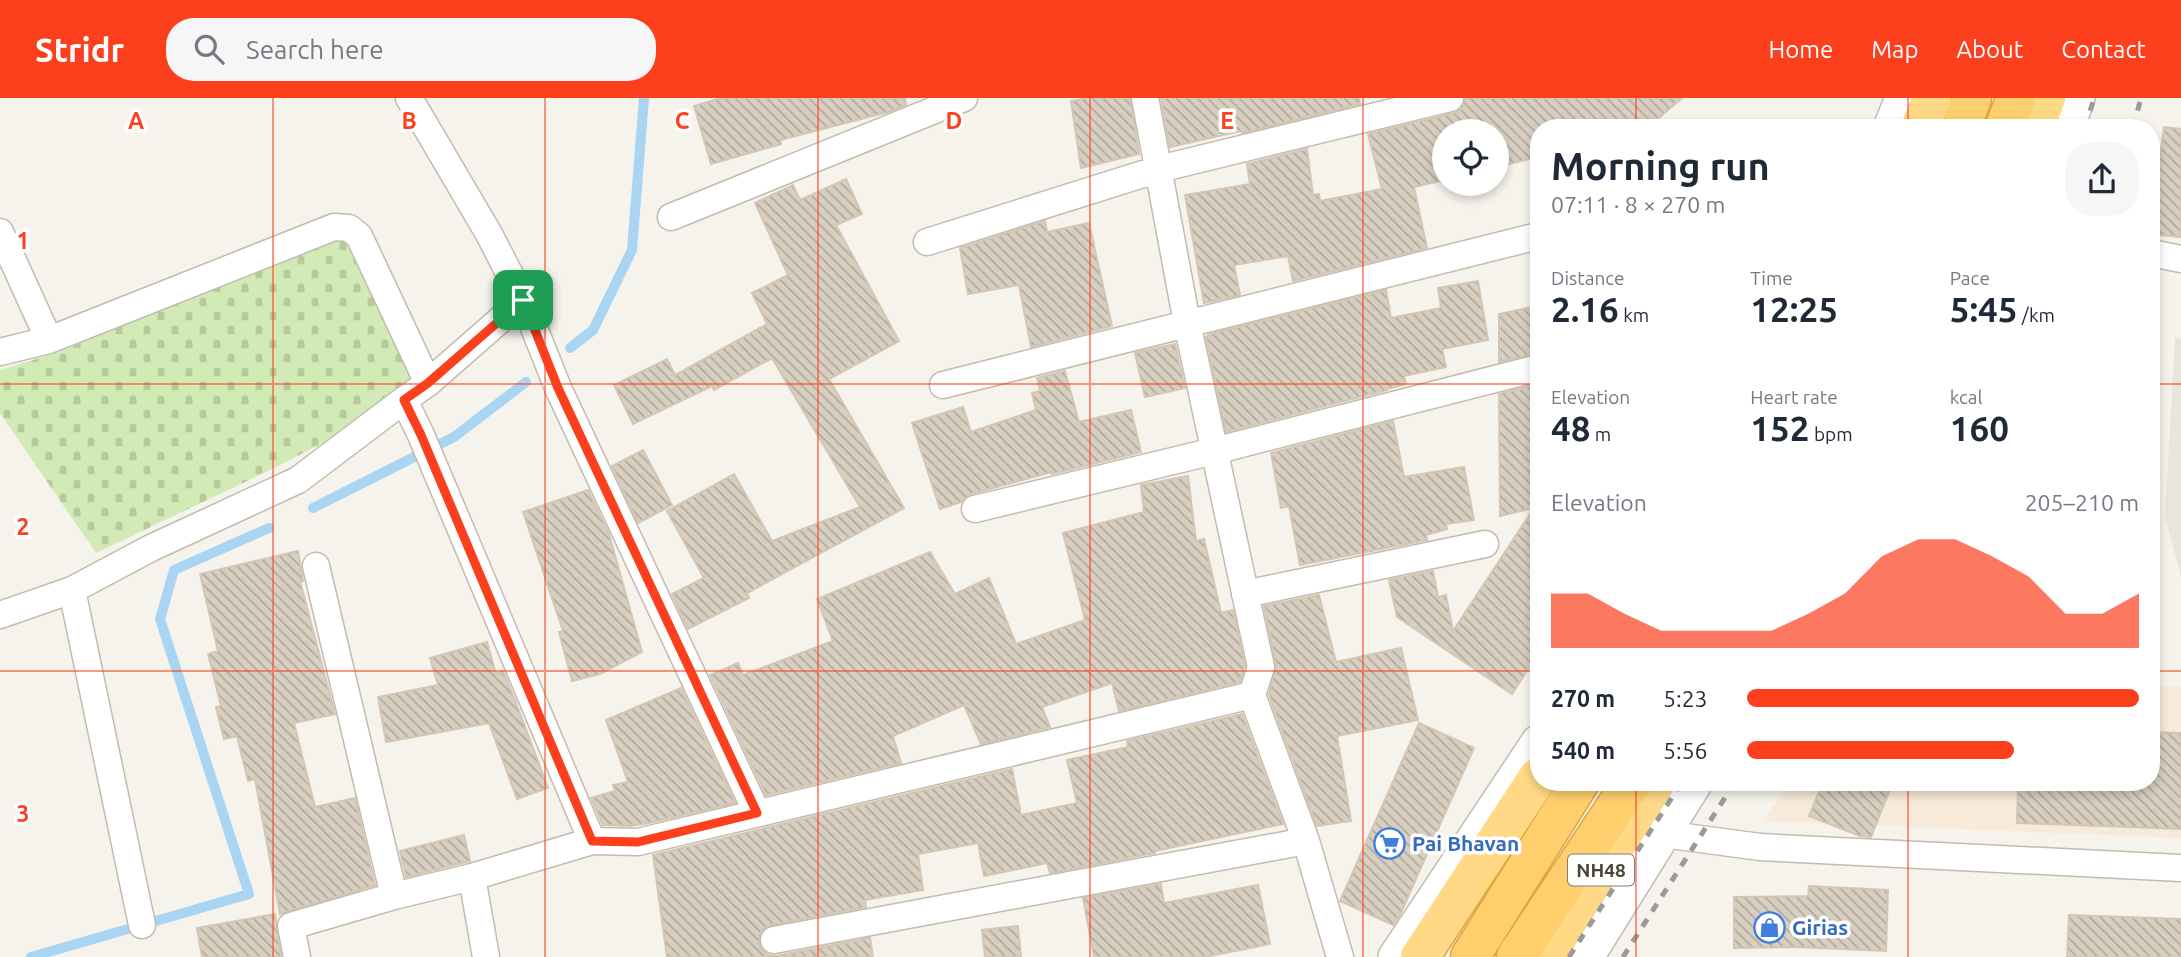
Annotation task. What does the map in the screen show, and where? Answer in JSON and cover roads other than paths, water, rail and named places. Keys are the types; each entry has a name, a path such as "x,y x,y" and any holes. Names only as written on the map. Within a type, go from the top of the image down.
{"highway":[{"path":"1924,119 1932,98"},
{"path":"1964,119 1972,98"},
{"path":"2007,119 2015,98"},
{"path":"2038,119 2046,98"},
{"path":"1420,957 1530,789"},
{"path":"1469,957 1574,791"},
{"path":"1516,957 1626,791"},
{"name":"NH48","path":"1545,957 1650,791"}],"street":[{"path":"409,98 489,234 523,300 558,388 757,813"},
{"path":"671,216 900,110 964,98"},
{"path":"1145,98 1187,323 1261,667 1252,695 1306,841 1340,957"},
{"path":"926,242 1159,169 1450,98"},
{"path":"1894,119 1902,98"},
{"path":"2070,119 2078,98"},
{"path":"0,352 49,340 334,227 349,228 359,236 428,383"},
{"path":"0,232 49,340"},
{"path":"943,385 1530,238"},
{"path":"2160,255 2181,259"},
{"path":"0,615 72,590 151,548 298,480 428,383 523,300"},
{"path":"975,509 1530,370"},
{"path":"404,400 592,841"},
{"path":"1245,594 1485,544"},
{"path":"316,566 394,896"},
{"path":"72,590 142,925"},
{"path":"298,957 292,926 592,841 638,842 1252,695"},
{"path":"1395,957 1530,754"},
{"path":"1587,957 1690,791"},
{"path":"1664,834 1760,847 2181,868"},
{"path":"774,940 1306,841"},
{"path":"472,877 486,957"}],"waterway":[{"path":"570,348 593,330 632,250 644,98"},
{"path":"313,508 454,437 526,382"},
{"path":"31,957 249,894 160,619 174,570 269,528"}],"railway":[{"path":"2088,119 2094,98"},
{"path":"2135,119 2141,98"},
{"path":"1569,957 1676,791"},
{"path":"1623,957 1729,791"}],"place":[{"name":"Pai Bhavan","path":"1389,844"},
{"name":"Girias","path":"1769,928"}]}
